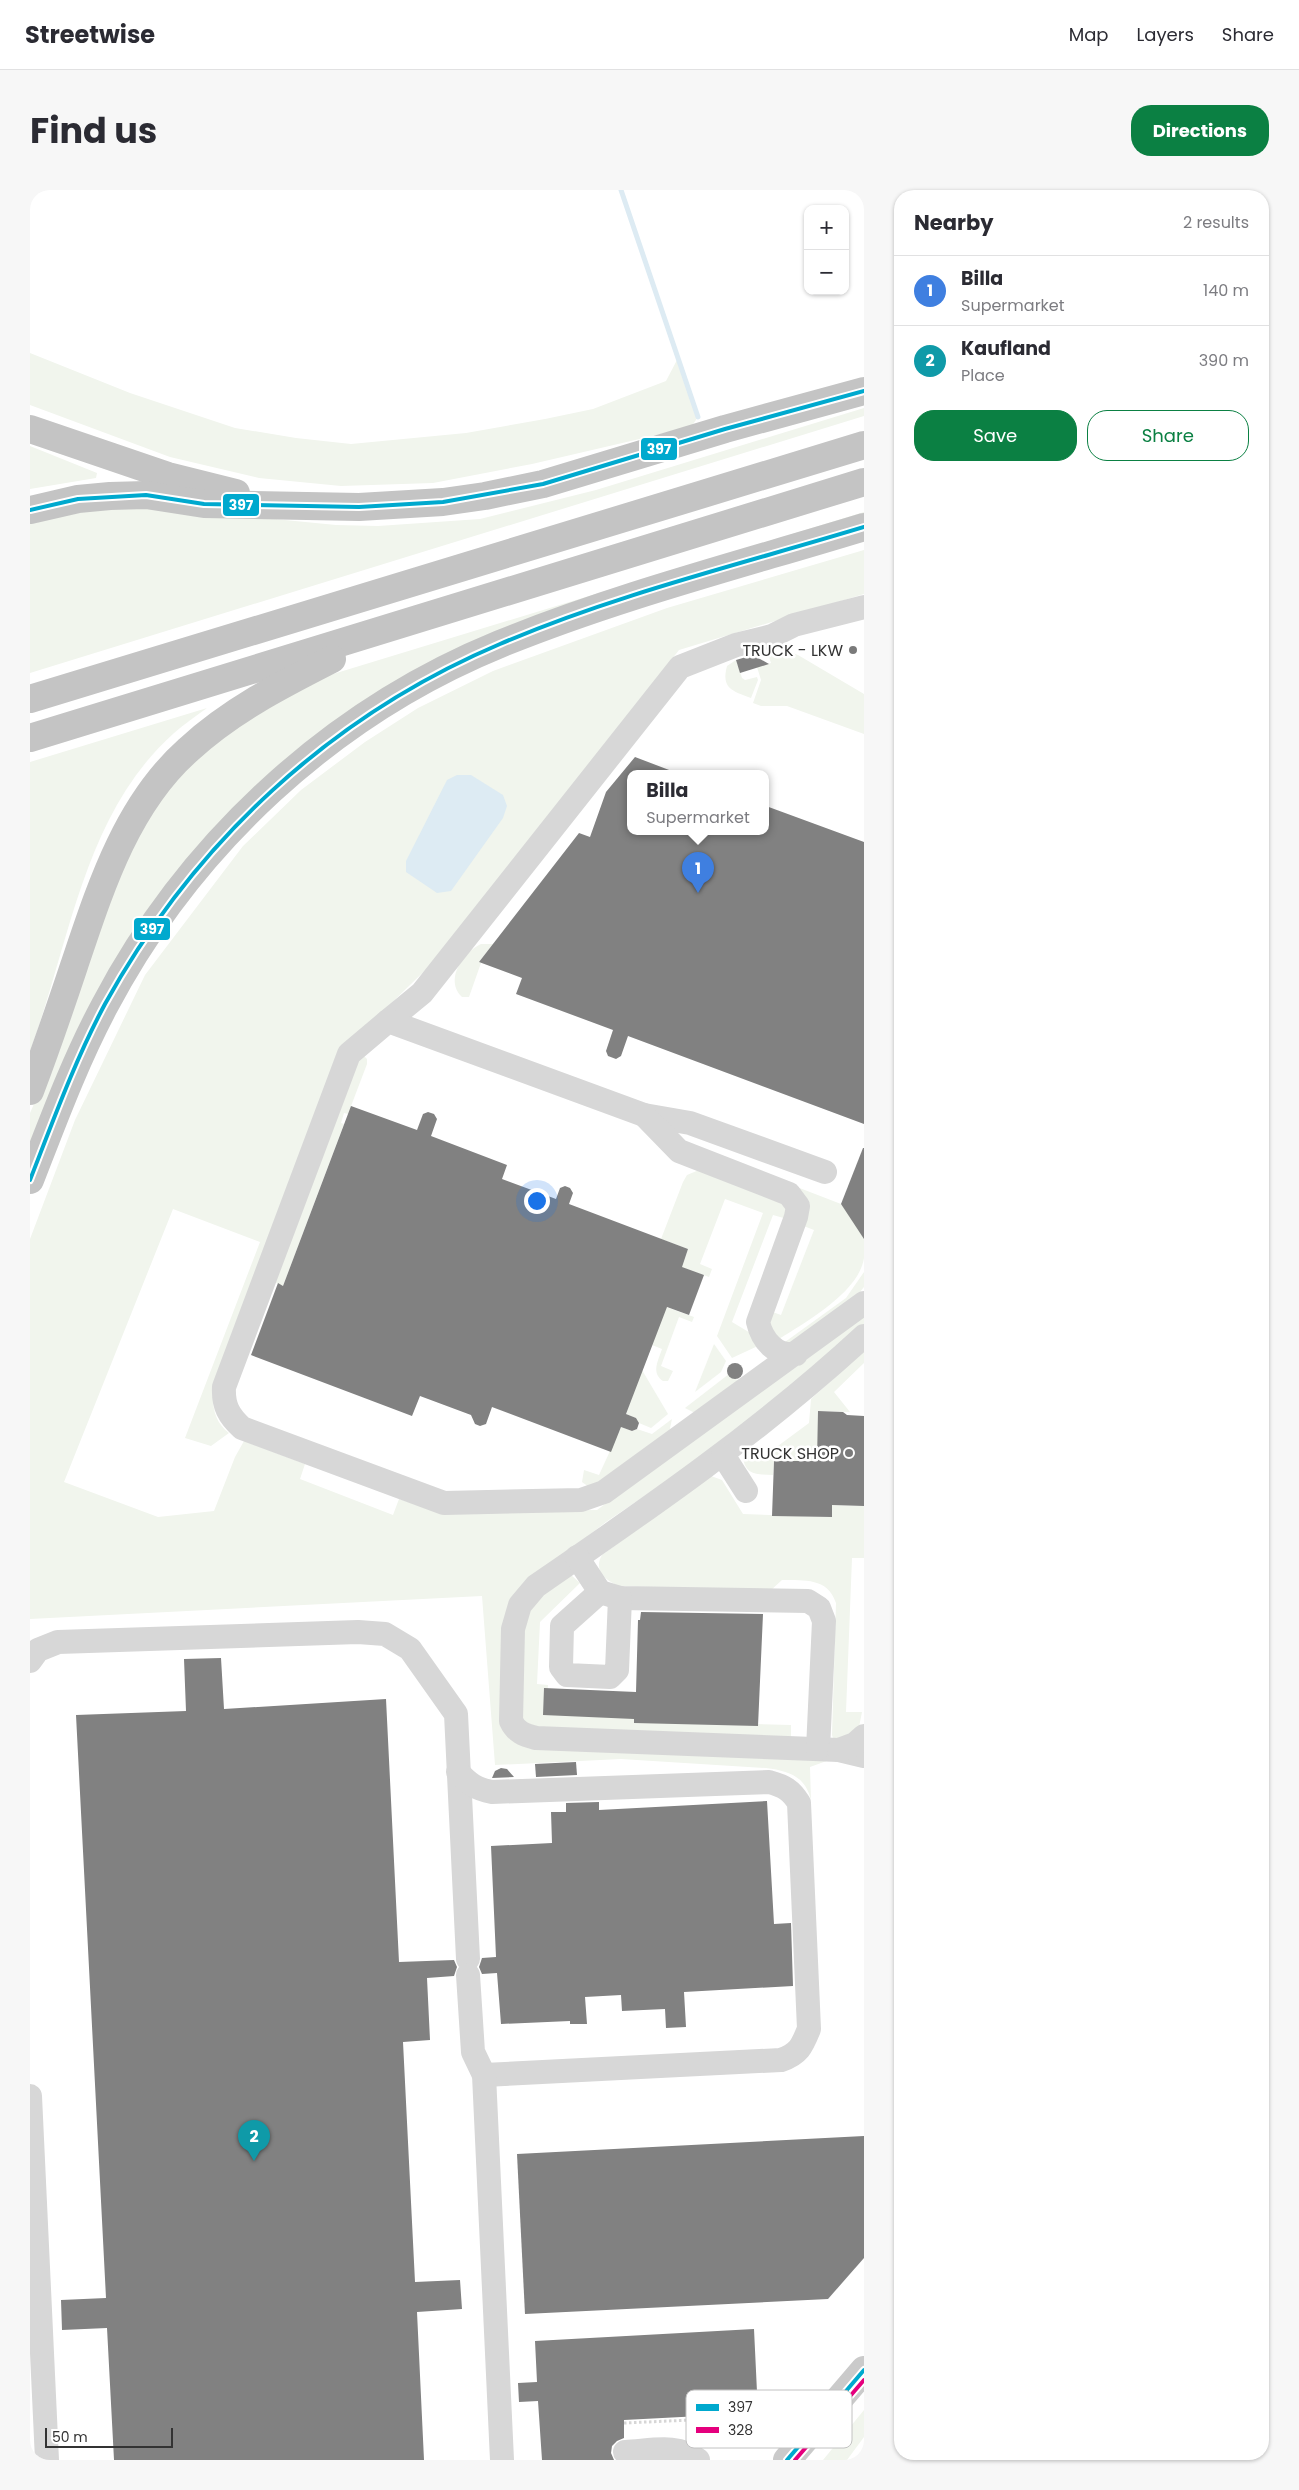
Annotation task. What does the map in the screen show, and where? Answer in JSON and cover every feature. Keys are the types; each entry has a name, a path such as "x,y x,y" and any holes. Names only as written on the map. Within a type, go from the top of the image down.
{"highway":[{"path":"30,510 78,499 110,496 146,496 204,504 359,508 443,502 543,484 725,429 864,391"},
{"path":"30,429 168,476 227,491 288,502 359,508"},
{"path":"30,700 864,445"},
{"path":"30,738 864,482"},
{"path":"31,1178 70,1080 101,1014 144,940 178,891 232,828 285,777 329,742 412,689 498,645 626,600 864,527"},
{"path":"30,1091 111,861 159,780 187,750 251,703 388,629"}],"main road":[{"path":"849,2390 864,2370"},
{"path":"787,2460 805,2448"}],"lane":[{"path":"861,1304 796,1354 698,1422 604,1492 582,1500 444,1502 242,1428 232,1419 224,1402 224,1387 349,1054 422,993 680,667 736,645 772,636 794,626 864,607"},
{"path":"388,1021 644,1115 690,1123 824,1172"},
{"path":"644,1115 679,1151 789,1194 795,1199 798,1206 796,1217 758,1322 774,1350 780,1355 796,1354"},
{"path":"864,1336 810,1387 723,1455 536,1586 520,1606 513,1629 511,1721 515,1729 536,1738 829,1750 864,1756"},
{"path":"723,1455 746,1491"},
{"path":"577,1558 610,1595 808,1601 819,1608 824,1621 829,1750"},
{"path":"30,1660 38,1650 58,1642 358,1632 385,1634 410,1649 456,1714 473,2052 484,2075 502,2460"},
{"path":"829,1750 855,1744 864,1736"},
{"path":"458,1772 469,1784 479,1790 492,1792 769,1782 783,1785 792,1792 799,1803 808,2029 803,2043 794,2055 781,2060 484,2075"},
{"path":"30,2096 36,2343 47,2460"},
{"path":"625,2452 675,2449 685,2451 698,2460"}],"path":[{"path":"624,2423 686,2420"}],"shaded area":[{"path":"30,353 130,393 235,428 296,438 351,444 466,433 593,409 666,381 677,360 698,417 691,427 532,464 433,483 341,486 259,478 170,457 30,405"},
{"path":"864,408 864,416 30,673 30,516 129,505 336,525 378,526 480,519 596,490"},
{"path":"30,446 97,473 96,478 30,489"},
{"path":"864,512 864,519 435,665 191,864 30,1162 30,1113 45,1079 103,908 160,792 229,726 320,678"},
{"path":"864,550 864,594 679,650 444,952 343,1050 214,1383 214,1411 219,1423 229,1433 211,1446 185,1438 260,1242 173,1209 64,1482 158,1517 214,1511 235,1457 244,1441 305,1464 300,1479 393,1515 399,1499 440,1512 597,1510 864,1312 864,1325 727,1440 606,1522 522,1587 501,1724 505,1733 511,1739 518,1744 528,1747 832,1759 810,1767 811,1800 805,1785 795,1776 766,1768 621,1759 495,1765 482,1596 30,1619 30,1239 75,1120 145,975 243,846 301,790 365,742 418,708 493,671 667,608"},
{"path":"787,651 798,655 864,694 864,734 787,706 761,706 753,703 761,680 757,667 771,663 768,654"},
{"path":"736,660 742,678 745,680 757,677 758,680 751,698 733,691 727,684 727,666"},
{"path":"207,708 174,733 143,766 119,802 99,841 83,882 30,1051 30,762"},
{"path":"457,775 471,775 503,795 507,806 503,818 451,891 437,893 406,872 406,861 447,780"},
{"path":"481,944 493,944 479,962 481,963 469,997 462,997 457,990 455,975 462,960"},
{"path":"364,1056 367,1059 367,1064 348,1114 344,1113 341,1123 344,1124 283,1286 272,1281 356,1060"},
{"path":"699,1170 785,1201 787,1219 773,1215 732,1322 752,1334 760,1345 732,1358 717,1336 763,1213 725,1199 700,1264 712,1269 709,1277 681,1267 688,1249 661,1239 683,1182 687,1175"},
{"path":"797,1187 841,1204 864,1227 864,1258 860,1271 842,1294 816,1315 779,1339 770,1331 767,1310 781,1315 814,1230 801,1225"},
{"path":"864,1272 864,1287 851,1303 796,1344 785,1342 846,1298"},
{"path":"666,1307 694,1317 692,1322 679,1317 661,1366 673,1371 668,1381 663,1381 659,1378 656,1371 662,1349 652,1345"},
{"path":"714,1344 726,1361 721,1372 695,1392"},
{"path":"864,1351 864,1363 834,1392 850,1412 818,1411 818,1443 833,1461 774,1461 773,1475 757,1474 749,1471 746,1468 743,1457 750,1447 759,1460 809,1423 811,1399"},
{"path":"642,1370 668,1414 651,1428 639,1423 636,1418 626,1414"},
{"path":"729,1374 741,1383 695,1413 685,1408"},
{"path":"672,1419 669,1433 598,1484 589,1487 582,1482 584,1470 599,1475 621,1427 632,1431 637,1429 652,1434"},
{"path":"711,1476 722,1480 743,1514 831,1517 832,1505 864,1506 864,1558 852,1558 846,1712 862,1712 858,1732 843,1740 833,1738 832,1735 836,1603 827,1589 821,1585 807,1581 782,1580 770,1591 619,1586 609,1581 602,1574 599,1565 602,1555"},
{"path":"571,1575 580,1583 540,1622 537,1684 548,1685 546,1712 637,1717 637,1721 791,1725 791,1737 528,1727 517,1709 522,1629 528,1612 542,1593"},
{"path":"864,2410 864,2437 847,2460 823,2460 833,2448 852,2448 852,2425"}],"building":[{"path":"753,655 769,664 740,673 736,660"},
{"path":"635,757 669,770 627,770 627,835 769,835 769,807 864,842 864,1124 628,1036 621,1056 616,1059 608,1056 606,1051 613,1030 516,994 522,978 479,962 579,833 590,837 606,792"},
{"path":"351,1106 417,1130 423,1114 428,1112 434,1114 437,1119 431,1136 507,1165 502,1179 556,1199 560,1188 565,1186 570,1188 573,1193 569,1204 688,1249 682,1267 704,1275 689,1315 667,1307 626,1414 636,1418 639,1423 637,1429 632,1431 621,1427 611,1452 492,1407 486,1424 480,1426 475,1424 471,1415 420,1396 412,1416 251,1355 278,1283 283,1286"},
{"path":"864,1148 864,1239 841,1204"},
{"path":"732,1363 738,1363 743,1368 741,1377 732,1379 727,1374 727,1368"},
{"path":"818,1411 843,1412 847,1415 864,1416 864,1506 832,1505 832,1517 772,1516 774,1461 817,1461"},
{"path":"641,1612 763,1614 758,1726 634,1723 634,1719 543,1715 544,1688 636,1692 638,1620 640,1620"},
{"path":"221,1658 224,1709 386,1699 399,1962 454,1960 457,1967 454,1976 427,1978 430,2040 403,2042 415,2282 460,2280 462,2309 417,2312 424,2460 114,2460 107,2328 62,2330 61,2300 106,2298 76,1715 186,1711 184,1659"},
{"path":"576,1762 577,1775 536,1777 535,1764"},
{"path":"501,1768 507,1769 514,1777 492,1778 495,1771"},
{"path":"767,1801 774,1924 791,1923 793,1986 684,1992 686,2027 666,2028 665,2009 622,2011 621,1995 585,1997 587,2024 570,2024 570,2021 501,2024 497,1973 482,1974 479,1967 482,1958 496,1957 491,1846 552,1843 551,1812 566,1812 566,1803 599,1802 599,1810"},
{"path":"864,2136 864,2258 828,2299 525,2314 517,2154"},
{"path":"754,2329 757,2390 686,2390 686,2417 624,2420 624,2438 612,2446 611,2453 614,2460 542,2460 538,2401 519,2402 518,2383 537,2382 535,2341"}],"waterway":[{"path":"621,190 698,417"}],"transit line":[{"name":"397","path":"30,510 78,499 146,495 204,504 359,507 443,502 543,484 725,429 864,391"},
{"name":"397","path":"30,1180 84,1047 105,1004 141,945 180,890 224,838 272,791 324,747 379,708 438,674 500,644 544,626 634,595 864,527"},
{"name":"397","path":"847,2390 864,2370"},
{"name":"328","path":"852,2394 864,2380"},
{"name":"397","path":"787,2460 797,2448"},
{"name":"328","path":"795,2460 805,2448"}],"place":[{"name":"TRUCK - LKW","path":"853,650"},
{"name":"Billa","path":"698,893"},
{"name":"TRUCK SHOP","path":"849,1453"},
{"name":"Kaufland","path":"254,2161"}]}
